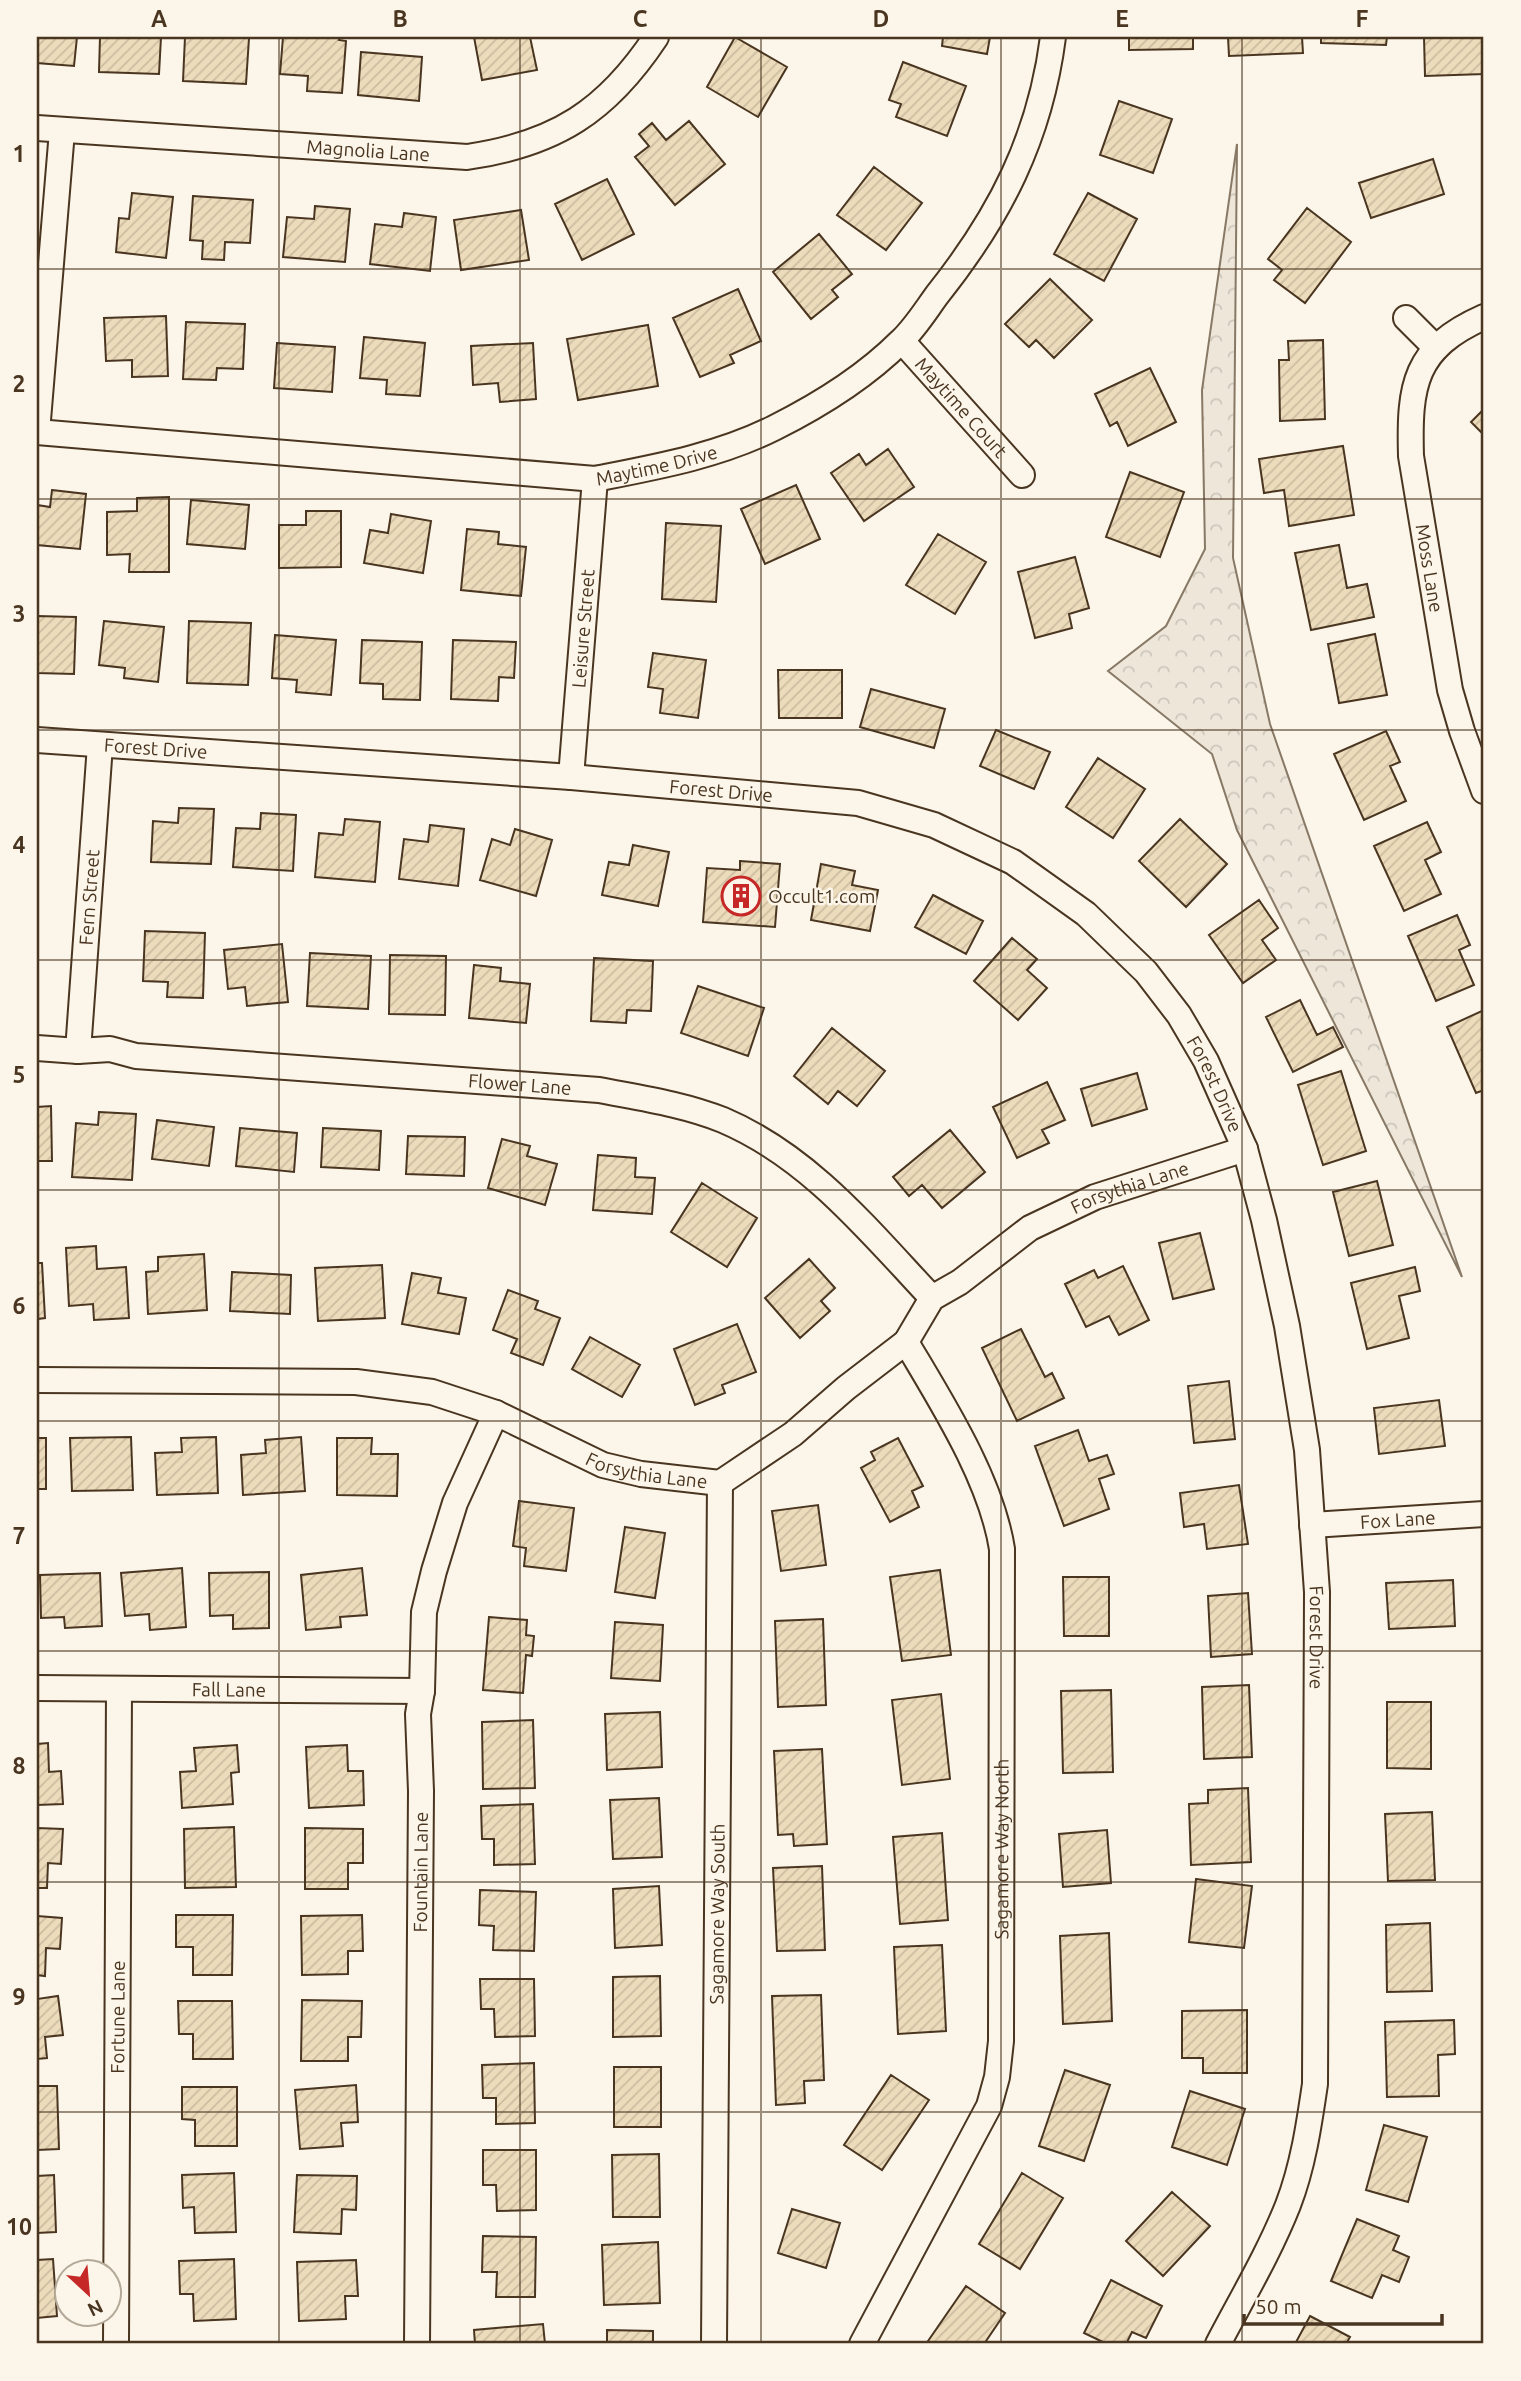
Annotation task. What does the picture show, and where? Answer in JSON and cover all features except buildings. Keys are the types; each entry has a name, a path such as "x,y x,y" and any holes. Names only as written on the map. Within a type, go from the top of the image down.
{"street":[{"name":"Magnolia Lane","path":"37,128 467,157 502,152 548,137 582,118 610,95 637,66 656,37"},
{"name":"Maytime Drive","path":"37,432 595,480 685,461 732,445 773,428 820,401 863,373 902,341 970,254 997,210 1021,160 1037,116 1049,71 1053,37"},
{"path":"37,432 62,131"},
{"name":"Moss Lane","path":"1484,317 1459,328 1436,348 1419,371 1412,395 1410,420 1411,456 1450,690 1473,727 1484,791"},
{"path":"1406,318 1436,348"},
{"name":"Maytime Court","path":"902,341 1022,475"},
{"name":"Leisure Street","path":"571,776 595,480"},
{"name":"Forest Drive","path":"37,740 571,776 858,803 934,825 1013,862 1086,914 1146,972 1179,1016 1206,1061 1245,1149 1264,1220 1287,1326 1307,1450 1317,1592 1315,2084 1306,2147 1289,2203 1268,2251 1217,2344"},
{"name":"Fern Street","path":"78,1051 100,745"},
{"name":"Flower Lane","path":"37,1048 78,1051 110,1049 136,1056 598,1090 665,1102 722,1120 781,1151 838,1198 932,1298"},
{"name":"Forsythia Lane","path":"37,1380 356,1382 432,1392 496,1413 603,1465 642,1474 720,1483 793,1434 846,1388 906,1342 932,1298 960,1282 1030,1228 1095,1197 1245,1149"},
{"name":"Sagamore Way North","path":"862,2344 989,2106 997,2077 1001,2041 1002,1549 998,1524 984,1485 906,1342"},
{"name":"Fountain Lane","path":"418,2344 421,1791 418,1714 422,1691 424,1612 433,1572 455,1503 496,1413"},
{"name":"Sagamore Way South","path":"714,2344 720,1483"},
{"name":"Fox Lane","path":"1312,1525 1484,1514"},
{"name":"Fall Lane","path":"37,1688 422,1691"},
{"name":"Fortune Lane","path":"116,2344 119,1690"}],"green space":[{"path":"1237,144 1233,558 1270,724 1462,1277 1237,830 1212,754 1108,671 1166,626 1205,549 1202,390"}],"place":[{"name":"Occult1.com","path":"741,896"}]}
